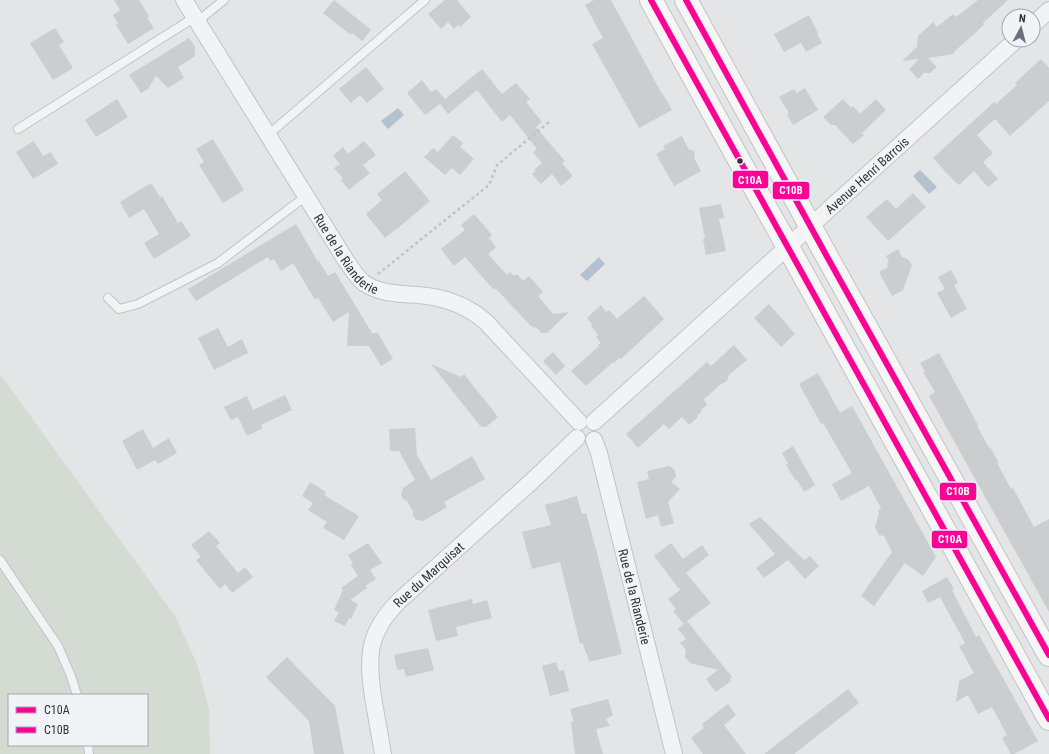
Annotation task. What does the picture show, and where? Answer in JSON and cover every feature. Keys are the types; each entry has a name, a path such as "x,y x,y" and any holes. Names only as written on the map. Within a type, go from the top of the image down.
{"main road":[{"path":"651,0 1049,719"},
{"path":"686,0 1049,655"}],"street":[{"name":"Rue de la Rianderie","path":"184,0 345,259 359,278 365,284 385,292 427,296 448,300 460,304 479,315 586,422"},
{"path":"1041,18 1049,10"},
{"name":"Avenue Henri Barrois","path":"586,422 788,247 1007,48"},
{"path":"586,422 598,428 598,431 596,438 592,442 585,443 579,441 575,434 575,430 576,426 586,422"},
{"name":"Rue du Marquisat","path":"383,754 371,681 370,661 373,642 380,625 391,609 399,601 532,481 577,438"},
{"name":"Rue de la Rianderie","path":"594,440 600,457 674,754"}],"lane":[{"path":"18,129 196,19 224,0"},
{"path":"268,135 425,0"},
{"path":"108,298 119,309 138,304 218,263 306,196"},
{"path":"0,560 58,646 71,676 77,694"}],"path":[{"path":"365,284 489,185 496,165 549,122"}],"shaded area":[{"path":"0,374 175,616 197,664 209,709 210,754 0,754"}],"water":[{"path":"398,108 404,115 388,129 381,121"},
{"path":"920,170 937,187 929,194 913,176"},
{"path":"599,257 605,264 587,281 580,275"}],"building":[{"path":"114,0 139,0 149,16 147,18 154,28 128,44 116,25 118,23 113,15 120,10"},
{"path":"334,0 371,30 362,41 352,33 351,35 323,13"},
{"path":"445,0 457,0 471,17 460,27 458,25 454,29 448,22 441,29 428,14"},
{"path":"594,0 611,0 672,110 639,128 592,44 603,38 585,5"},
{"path":"978,0 1008,0 953,54 928,58 937,67 930,73 924,73 918,79 909,69 919,59 902,61 917,47 918,36 933,22 937,27 953,14 956,17"},
{"path":"809,15 822,43 806,52 801,43 784,52 774,34"},
{"path":"55,28 64,42 59,45 73,68 53,80 30,43"},
{"path":"189,38 195,47 195,53 194,57 178,67 184,78 168,88 156,76 148,89 141,93 129,75"},
{"path":"1041,59 1049,68 1049,101 1010,136 995,119 977,135 993,153 983,162 998,179 988,187 974,171 959,185 933,158 994,102 996,104 1017,85 1015,83"},
{"path":"366,67 384,89 367,103 360,95 351,103 339,89"},
{"path":"482,69 502,94 516,83 530,99 526,102 542,122 536,127 565,161 562,163 573,176 561,186 552,174 541,184 532,174 536,171 534,170 542,163 533,152 537,149 510,115 502,122 477,90 448,114 440,104 425,115 407,93 422,80 431,92 436,89 445,99"},
{"path":"805,88 818,110 793,125 787,114 789,113 779,97 794,89 797,93"},
{"path":"117,99 128,117 96,137 85,120"},
{"path":"843,99 851,108 853,106 860,114 876,99 886,110 862,133 864,135 853,144 835,125 831,125 823,117"},
{"path":"453,135 463,143 460,147 474,159 460,175 452,168 445,175 424,157 433,148 438,152"},
{"path":"682,136 689,150 695,151 694,158 701,171 674,186 656,154 665,149 663,146"},
{"path":"213,139 244,190 223,203 199,165 204,162 196,149"},
{"path":"34,141 43,156 51,152 58,164 33,179 16,152"},
{"path":"364,141 376,155 363,165 370,173 349,190 341,180 343,178 334,168 340,164 333,156 343,147 348,154"},
{"path":"405,171 430,201 385,238 366,214 382,200 377,194"},
{"path":"151,183 160,197 162,196 178,223 181,221 191,236 154,259 144,243 159,234 144,209 129,218 120,202"},
{"path":"913,193 926,207 888,241 866,217 887,199 896,209"},
{"path":"721,204 724,218 719,219 726,251 706,255 703,239 705,238 699,208"},
{"path":"474,214 492,235 489,238 496,247 488,254 507,275 510,272 514,276 517,274 523,281 529,276 543,292 538,296 553,314 569,312 547,333 541,333 536,327 534,328 530,325 495,288 494,290 465,257 454,266 441,249 465,230 461,225"},
{"path":"296,224 328,276 335,272 372,333 378,333 393,359 381,366 369,346 347,346 349,312 333,322 318,298 315,300 293,263 281,271 274,259 270,261 268,257 196,301 188,289"},
{"path":"898,249 902,257 908,259 912,265 903,290 892,296 879,272 888,267 887,264 889,262 886,256"},
{"path":"951,270 958,283 954,285 967,309 951,318 937,293 945,289 938,277"},
{"path":"644,296 664,319 621,359 619,358 614,363 613,362 586,386 571,371 601,343 596,337 598,335 591,326 592,324 587,318 601,305 606,312 609,310 617,319"},
{"path":"769,304 795,334 781,347 754,318"},
{"path":"218,328 228,347 242,339 248,353 214,370 198,338"},
{"path":"734,345 747,360 729,375 727,381 718,386 704,399 707,405 701,410 702,411 697,416 698,417 689,425 682,417 669,429 664,424 638,448 626,434 707,362 711,366"},
{"path":"553,352 565,366 556,375 543,361"},
{"path":"939,353 989,448 990,447 999,463 997,463 1011,489 1013,488 1034,527 1049,519 1049,612 929,396 935,392 923,372 925,371 920,363"},
{"path":"431,364 461,377 464,374 498,417 486,427 481,427"},
{"path":"818,373 840,413 852,406 936,557 923,576 905,563 874,606 861,596 892,552 884,536 879,535 875,527 879,513 878,510 881,508 869,486 841,501 832,484 852,473 823,423 821,424 799,384"},
{"path":"285,395 292,410 261,425 263,428 247,436 238,417 231,420 224,407 247,396 253,410"},
{"path":"415,428 417,455 431,480 472,456 485,479 444,502 447,507 423,521 415,519 413,511 401,495 403,488 415,480 399,451 390,451 389,429"},
{"path":"143,429 153,448 169,438 177,453 158,464 155,460 137,470 122,441"},
{"path":"793,446 815,485 804,492 789,470 786,464 788,464 782,453"},
{"path":"669,466 674,469 676,476 671,482 680,489 668,502 674,523 661,527 658,515 646,519 637,482 649,479 647,471"},
{"path":"310,482 326,492 324,495 359,516 344,540 323,528 327,522 308,510 313,503 302,496"},
{"path":"577,496 582,514 586,513 622,654 589,662 583,643 580,644 560,562 532,569 522,532 551,525 545,505"},
{"path":"760,517 804,560 810,556 819,566 805,579 788,560 764,578 756,568 775,554 749,524"},
{"path":"209,531 220,543 216,546 238,573 245,567 253,577 232,593 225,584 220,589 196,560 201,557 191,545"},
{"path":"368,543 382,563 370,570 376,579 365,586 367,588 350,600 358,604 351,619 349,618 345,626 334,621 339,612 334,610 343,590 341,588 358,576 351,565 353,564 348,555"},
{"path":"671,543 683,559 702,545 709,555 686,573 711,603 687,621 732,677 730,679 731,681 716,692 706,679 718,670 690,663 685,657 686,650 680,643 686,639 678,629 684,624 673,611 676,609 668,599 680,590 654,556"},
{"path":"947,577 976,637 979,635 1038,741 1014,754 1011,754 1002,738 1007,735 992,707 978,714 968,695 956,702 959,681 974,673 959,646 965,643 940,597 928,603 922,591"},
{"path":"472,599 473,604 487,600 492,618 456,627 458,636 436,641 428,610"},
{"path":"428,648 434,670 406,677 404,669 397,670 394,655"},
{"path":"287,657 335,706 344,754 314,754 309,721 266,677"},
{"path":"556,662 559,671 564,670 569,691 550,696 542,666"},
{"path":"848,689 859,703 794,754 764,754"},
{"path":"608,699 613,715 606,719 610,726 596,729 603,754 575,754 571,722 574,722 570,709"},
{"path":"728,704 736,715 724,725 746,754 703,754 691,738 704,728 702,724"}],"transit line":[{"name":"C10A","path":"651,0 1049,719"},
{"name":"C10B","path":"686,0 1049,655"}]}
